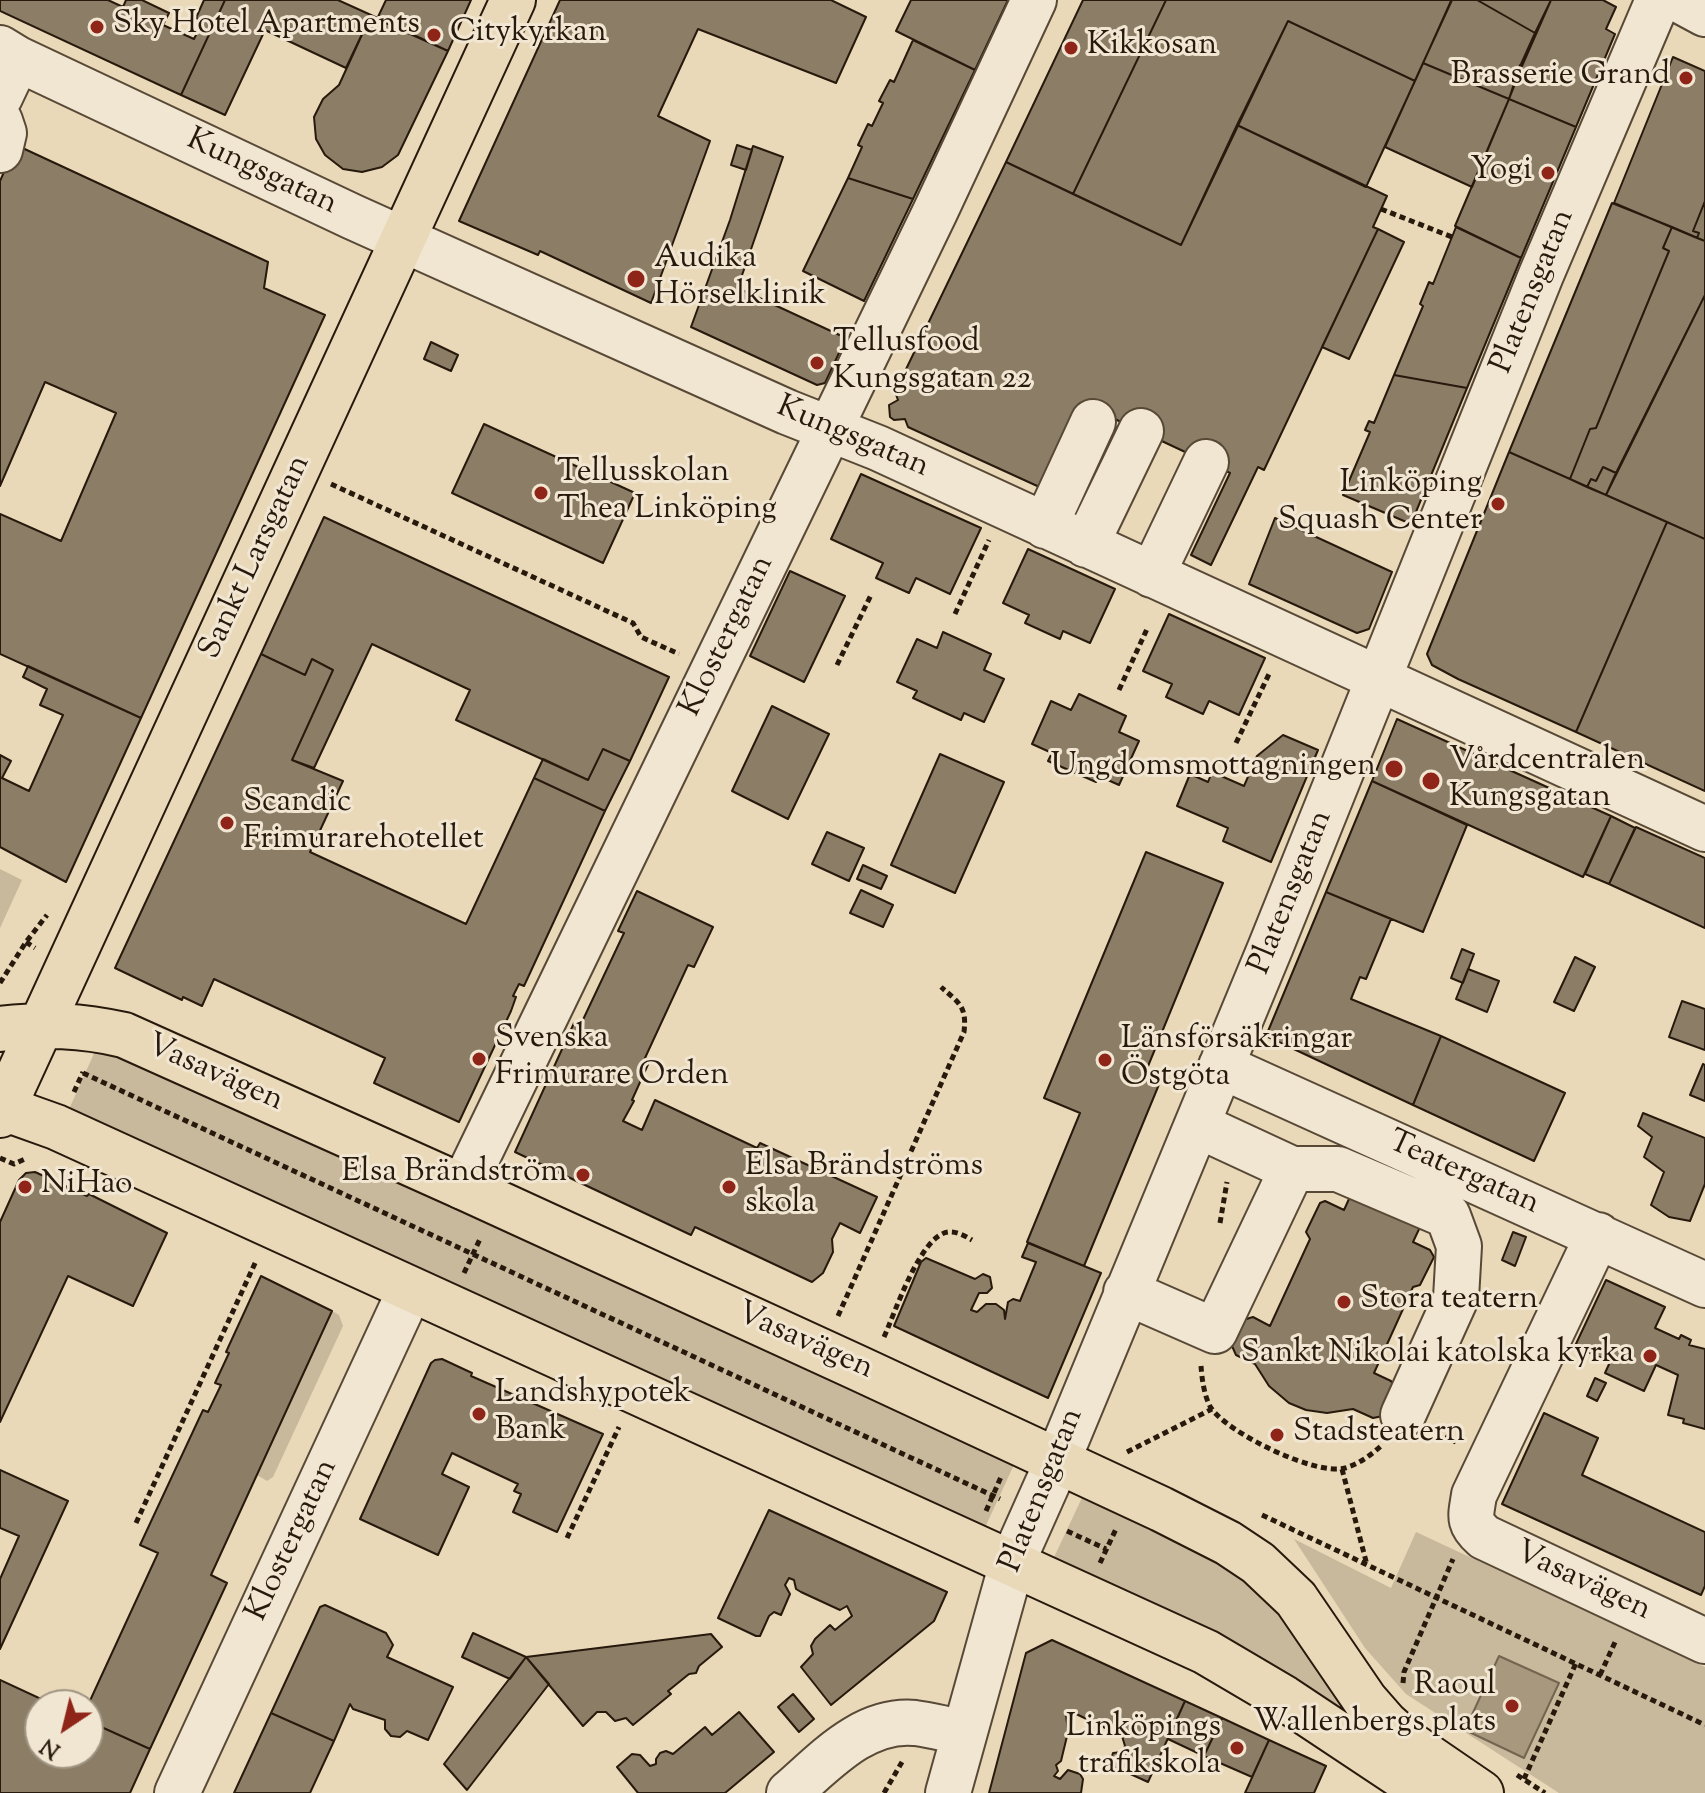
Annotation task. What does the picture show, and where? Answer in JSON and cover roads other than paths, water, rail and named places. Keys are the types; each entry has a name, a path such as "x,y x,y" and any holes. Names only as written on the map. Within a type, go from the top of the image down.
{"main road":[{"name":"Sankt Larsgatan","path":"1,1110 21,1027 298,469 513,0"},
{"name":"Vasavägen","path":"21,1027 101,1030 124,1035 1058,1460 1228,1543 1258,1563 1296,1599 1365,1700 1386,1724 1405,1741 1481,1793"},
{"path":"1,1110 56,1127 1206,1652 1284,1698 1427,1793"}],"street":[{"name":"Klostergatan","path":"463,1187 1034,0"},
{"name":"Platensgatan","path":"948,1793 1012,1563 1197,1125 1380,680 1541,275 1658,0"},
{"path":"1679,0 1705,14"},
{"name":"Kungsgatan","path":"6,68 403,239 829,430 864,442 1705,829"},
{"path":"0,121 4,133 0,150"},
{"path":"1045,526 1093,422"},
{"path":"1086,545 1141,431"},
{"path":"1152,575 1206,462"},
{"name":"Teatergatan","path":"1221,1066 1705,1285"},
{"path":"1197,1125 1292,1169 1338,1169 1448,1216"},
{"path":"1126,1292 1215,1331 1292,1169"},
{"path":"1403,1415 1456,1298 1459,1246 1448,1216 1466,1176"},
{"name":"Vasavägen","path":"1598,1235 1474,1495 1473,1527 1484,1537 1705,1641"},
{"name":"Klostergatan","path":"177,1793 410,1290"},
{"path":"789,1793 857,1737 878,1728 912,1723 963,1733"}],"place":[{"name":"Sky Hotel Apartments","path":"97,27"},
{"name":"Citykyrkan","path":"434,35"},
{"name":"Kikkosan","path":"1071,48"},
{"name":"Brasserie Grand","path":"1686,78"},
{"name":"Yogi","path":"1548,173"},
{"name":"Audika Hörselklinik","path":"636,279"},
{"name":"Tellusfood Kungsgatan 22","path":"817,363"},
{"name":"Tellusskolan Thea Linköping","path":"541,493"},
{"name":"Linköping Squash Center","path":"1498,504"},
{"name":"Ungdomsmottagningen","path":"1394,769"},
{"name":"Vårdcentralen Kungsgatan","path":"1431,781"},
{"name":"Scandic Frimurarehotellet","path":"227,823"},
{"name":"Svenska Frimurare Orden","path":"479,1059"},
{"name":"Länsförsäkringar Östgöta","path":"1105,1060"},
{"name":"Elsa Brändström","path":"583,1175"},
{"name":"NiHao","path":"25,1187"},
{"name":"Elsa Brändströms skola","path":"729,1187"},
{"name":"Stora teatern","path":"1344,1302"},
{"name":"Sankt Nikolai katolska kyrka","path":"1650,1356"},
{"name":"Landshypotek Bank","path":"479,1414"},
{"name":"Stadsteatern","path":"1277,1435"},
{"name":"Raoul Wallenbergs plats","path":"1512,1706"},
{"name":"Linköpings trafikskola","path":"1237,1748"}]}
